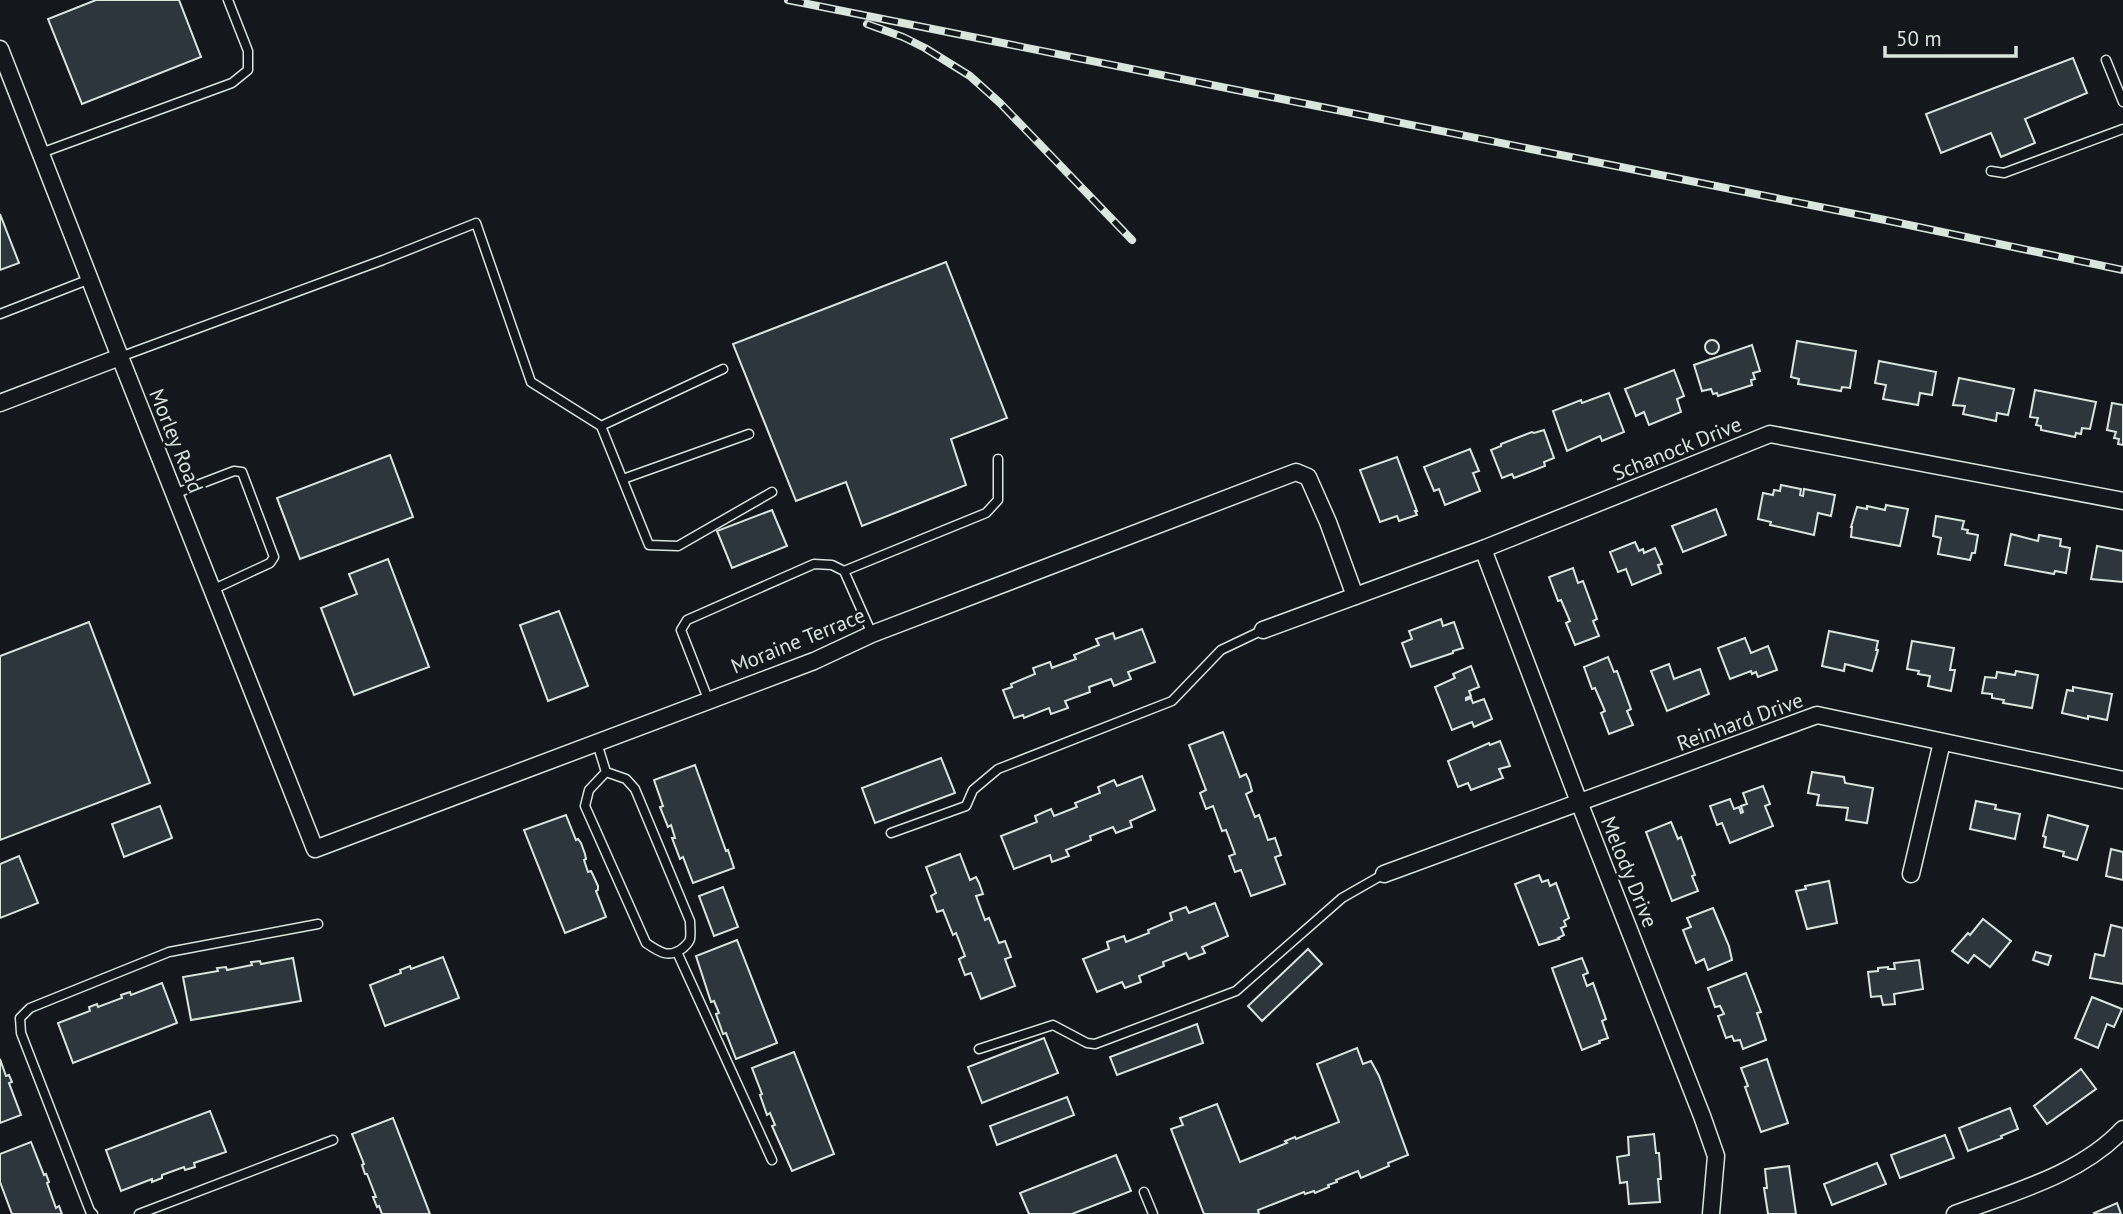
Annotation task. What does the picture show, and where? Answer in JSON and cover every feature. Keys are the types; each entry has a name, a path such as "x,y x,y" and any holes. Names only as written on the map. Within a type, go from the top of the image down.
{"street":[{"name":"Morley Road","path":"0,49 315,849"},
{"path":"0,403 120,357"},
{"name":"Schanock Drive","path":"1263,630 1483,549 1770,434 2123,501"},
{"name":"Moraine Terrace","path":"315,849 814,661 872,634 1296,472 1308,477 1328,522 1354,596"},
{"name":"Melody Drive","path":"1483,549 1716,1156 1711,1214"},
{"name":"Reinhard Drive","path":"1384,874 1817,715 2123,780"},
{"path":"1911,874 1942,742"},
{"path":"1955,1214 2058,1175 2090,1157 2123,1129"}],"lane":[{"path":"41,153 232,83 248,70 248,51 228,0"},
{"path":"2106,60 2123,102"},
{"path":"1991,171 2004,173 2123,129"},
{"path":"120,357 476,223 531,382 601,426 649,545 678,546 772,492"},
{"path":"0,314 90,279"},
{"path":"601,426 723,369"},
{"path":"623,479 749,434"},
{"path":"844,571 986,513 998,500 998,459"},
{"path":"174,495 234,471 242,472 274,557 270,564 212,590"},
{"path":"708,699 681,630 687,620 814,564 832,565 844,571 872,634"},
{"path":"891,833 966,806 973,790 998,769 1172,701 1221,650 1263,630"},
{"path":"597,744 606,772"},
{"path":"606,772 626,779 635,789 690,921 690,939 677,953 667,954 646,943 586,806 589,790 606,772"},
{"path":"979,1049 1053,1025 1087,1043 1095,1044 1236,991 1342,898 1384,874"},
{"path":"93,1214 21,1033 20,1018 30,1008 169,952 318,924"},
{"path":"677,953 772,1160"},
{"path":"139,1214 333,1140"},
{"path":"1144,1192 1153,1214"}],"building":[{"path":"96,0 179,0 201,57 82,104 48,19"},
{"path":"2073,58 2087,93 2025,119 2035,143 2001,157 1991,133 1941,153 1926,114"},
{"path":"0,214 19,263 0,270"},
{"path":"946,262 1007,418 951,439 966,485 862,526 846,482 796,501 733,344"},
{"path":"1712,340 1717,342 1717,352 1712,354 1707,352 1705,347 1707,342"},
{"path":"1797,341 1856,351 1850,388 1842,387 1841,391 1798,384 1799,379 1791,377"},
{"path":"1752,345 1760,371 1753,373 1755,379 1751,380 1752,385 1718,396 1717,393 1713,394 1711,389 1702,391 1694,365"},
{"path":"1879,361 1936,372 1932,395 1920,393 1918,405 1883,399 1886,385 1875,383"},
{"path":"1674,370 1684,396 1677,399 1681,412 1649,425 1644,412 1636,416 1625,389"},
{"path":"1959,378 2014,389 2008,415 1997,413 1996,421 1963,414 1965,406 1953,405"},
{"path":"2035,390 2096,402 2090,429 2082,428 2081,434 2076,433 2075,437 2041,430 2041,426 2036,425 2038,418 2030,417"},
{"path":"1609,393 1624,432 1602,441 1600,436 1567,451 1553,411"},
{"path":"2112,403 2123,405 2123,445 2118,444 2119,439 2114,438 2116,432 2107,430"},
{"path":"1544,430 1554,458 1544,462 1545,466 1514,478 1512,474 1502,478 1491,450 1532,432"},
{"path":"1470,449 1479,471 1473,473 1480,491 1445,505 1439,489 1434,491 1424,467"},
{"path":"390,455 413,517 300,559 277,498"},
{"path":"1397,457 1417,515 1399,521 1397,516 1380,522 1360,470"},
{"path":"1781,485 1801,489 1800,495 1803,496 1804,489 1835,495 1831,516 1818,513 1814,535 1770,525 1771,522 1758,519 1763,493 1773,495 1774,490 1780,491"},
{"path":"1886,505 1908,509 1900,546 1851,537 1857,507 1885,510"},
{"path":"1716,509 1726,535 1683,552 1672,526"},
{"path":"772,510 787,546 732,568 717,531"},
{"path":"1936,516 1964,521 1962,529 1978,535 1975,553 1972,553 1970,560 1938,554 1941,538 1933,536"},
{"path":"2011,534 2038,541 2039,535 2061,539 2060,546 2070,548 2066,573 2055,571 2054,574 2005,565"},
{"path":"1635,542 1639,551 1643,549 1644,553 1655,548 1662,564 1658,565 1661,573 1632,585 1626,569 1618,572 1610,552"},
{"path":"2097,546 2123,551 2123,582 2091,579"},
{"path":"388,559 429,667 354,695 321,608 357,594 349,574"},
{"path":"1573,568 1578,583 1583,581 1597,619 1593,621 1599,636 1575,645 1566,623 1570,621 1561,600 1558,601 1549,577"},
{"path":"559,611 588,686 548,701 520,625"},
{"path":"1441,619 1443,626 1454,622 1463,648 1411,667 1402,643 1412,639 1409,631"},
{"path":"89,622 150,783 0,840 0,656"},
{"path":"1142,629 1155,662 1128,672 1131,679 1114,686 1111,679 1089,687 1090,692 1065,701 1068,708 1051,714 1049,708 1024,718 1023,715 1014,718 1003,690 1035,674 1033,668 1050,662 1052,668 1076,659 1074,655 1099,645 1096,639 1113,633 1115,639"},
{"path":"1829,631 1878,641 1872,671 1845,664 1844,671 1822,666"},
{"path":"1745,638 1751,653 1768,646 1777,670 1758,677 1756,672 1752,674 1751,671 1730,679 1718,648"},
{"path":"1912,641 1954,648 1950,670 1955,670 1951,691 1928,686 1930,676 1907,669"},
{"path":"1608,657 1614,672 1617,671 1631,709 1627,711 1633,725 1609,734 1601,713 1605,711 1595,688 1592,689 1584,667"},
{"path":"1669,664 1674,679 1700,669 1709,694 1667,711 1651,671"},
{"path":"1471,666 1479,687 1469,691 1471,696 1466,700 1471,698 1473,703 1484,699 1492,719 1474,727 1472,722 1452,730 1435,687 1455,678 1453,674"},
{"path":"2016,671 2038,675 2032,708 2003,703 2004,700 1992,698 1992,694 1982,693 1985,677 1996,678 1997,672 2015,675"},
{"path":"2073,687 2112,694 2107,720 2062,713 2067,690 2073,691"},
{"path":"1223,732 1240,777 1246,774 1249,780 1252,791 1246,794 1255,817 1259,815 1268,840 1275,838 1281,855 1275,857 1285,884 1251,896 1241,870 1235,872 1229,856 1235,854 1226,830 1222,831 1213,806 1206,809 1200,793 1206,790 1189,745"},
{"path":"1500,741 1510,766 1499,769 1503,778 1471,790 1468,783 1458,787 1448,761"},
{"path":"941,758 955,793 875,823 862,788"},
{"path":"695,765 734,868 693,883 672,838 675,838 671,825 668,827 660,807 663,806 654,780"},
{"path":"1812,772 1844,777 1845,783 1873,788 1867,823 1846,820 1848,808 1817,805 1819,795 1808,793"},
{"path":"1142,776 1155,810 1130,821 1132,827 1116,833 1113,827 1066,850 1069,856 1052,862 1050,855 1014,869 1001,836 1037,822 1035,816 1051,809 1054,816 1077,807 1075,803 1100,793 1098,787 1114,780 1117,786"},
{"path":"1763,786 1770,804 1765,806 1773,826 1730,843 1722,823 1717,825 1710,806 1730,799 1734,809 1739,807 1741,813 1741,806 1747,804 1743,793"},
{"path":"1976,801 1996,805 1995,809 2020,814 2015,839 1970,829"},
{"path":"160,806 172,838 124,857 112,824"},
{"path":"566,815 576,840 581,843 588,872 591,871 598,886 596,891 606,917 565,933 524,830"},
{"path":"2048,815 2088,826 2077,860 2063,856 2064,852 2044,847 2046,837 2043,836"},
{"path":"1671,822 1678,839 1681,837 1698,891 1672,901 1646,832"},
{"path":"2111,849 2123,852 2123,880 2106,876"},
{"path":"960,854 970,880 976,877 979,883 983,894 976,896 985,920 989,918 999,943 1005,941 1011,957 1005,959 1015,986 981,999 971,973 965,975 963,970 959,959 965,956 956,933 953,935 943,910 937,912 931,896 936,893 926,867"},
{"path":"19,856 38,903 0,918 0,864"},
{"path":"1539,875 1542,882 1548,880 1550,886 1556,883 1569,918 1564,921 1566,926 1561,928 1564,935 1539,945 1515,884"},
{"path":"1829,881 1837,923 1807,929 1796,891 1806,889 1805,886"},
{"path":"723,887 738,927 714,936 699,896"},
{"path":"1215,903 1228,936 1202,947 1205,953 1189,959 1186,953 1163,962 1164,966 1139,976 1141,982 1125,988 1122,982 1097,992 1083,959 1109,949 1107,942 1124,936 1126,942 1149,933 1148,930 1172,920 1170,913 1186,907 1189,913"},
{"path":"1713,908 1732,960 1708,970 1704,959 1696,963 1683,930 1691,927 1687,918"},
{"path":"1983,919 2011,941 1990,967 1974,955 1968,963 1952,951"},
{"path":"2111,925 2123,928 2123,984 2090,978 2095,954 2104,956"},
{"path":"737,940 777,1043 736,1059 726,1033 723,1034 716,1014 719,1013 714,1001 711,1002 696,956"},
{"path":"1308,949 1322,964 1262,1021 1248,1006"},
{"path":"2036,952 2051,956 2048,965 2033,960"},
{"path":"443,957 459,998 385,1026 370,985 401,973 400,970 410,966 411,969"},
{"path":"293,958 301,1001 191,1020 183,977 218,971 217,968 226,967 227,970 252,965 251,962 260,961 261,964"},
{"path":"1582,958 1588,973 1583,975 1587,986 1593,983 1606,1019 1602,1021 1608,1038 1582,1050 1552,968"},
{"path":"1919,960 1923,989 1894,994 1895,1004 1883,1005 1881,996 1871,997 1868,972 1878,971 1878,968 1895,969 1894,963"},
{"path":"1746,973 1761,1012 1757,1013 1766,1040 1743,1049 1740,1040 1734,1041 1732,1036 1726,1038 1718,1016 1724,1014 1720,1006 1715,1007 1708,988"},
{"path":"162,983 177,1023 73,1063 58,1023 90,1011 89,1007 97,1004 98,1007 122,998 121,995 130,992 131,995"},
{"path":"2092,997 2122,1009 2114,1027 2107,1024 2098,1048 2075,1038"},
{"path":"1197,1024 1203,1043 1117,1075 1110,1057"},
{"path":"1044,1038 1058,1073 982,1103 968,1067"},
{"path":"1357,1048 1363,1064 1371,1061 1379,1076 1408,1155 1361,1178 1358,1171 1315,1193 1304,1192 1258,1210 1259,1214 1204,1214 1171,1129 1183,1125 1180,1118 1217,1104 1240,1162 1287,1143 1285,1141 1339,1122 1317,1064"},
{"path":"794,1052 834,1154 792,1171 772,1126 775,1125 770,1113 767,1115 752,1068"},
{"path":"0,1059 6,1076 9,1075 12,1082 9,1083 21,1115 0,1123"},
{"path":"1767,1059 1788,1123 1761,1132 1741,1068"},
{"path":"2081,1069 2096,1089 2047,1124 2034,1106"},
{"path":"1067,1097 1074,1115 997,1145 990,1126"},
{"path":"2010,1108 2018,1129 1968,1151 1959,1128"},
{"path":"210,1111 226,1152 194,1163 195,1167 185,1170 184,1167 152,1182 152,1179 121,1191 106,1150"},
{"path":"393,1118 430,1214 382,1214 373,1197 376,1197 352,1134"},
{"path":"1654,1134 1656,1153 1659,1153 1660,1202 1629,1204 1627,1182 1620,1183 1617,1157 1629,1155 1628,1137"},
{"path":"1945,1135 1954,1158 1900,1178 1891,1155"},
{"path":"31,1142 44,1175 46,1174 56,1208 59,1206 62,1214 12,1214 0,1182 0,1154"},
{"path":"1116,1155 1131,1191 1072,1214 1029,1214 1020,1193"},
{"path":"1877,1163 1886,1184 1832,1205 1824,1184"},
{"path":"1789,1166 1796,1214 1768,1214 1764,1188 1767,1188 1765,1169"},
{"path":"2117,1203 2121,1214 2094,1213"}],"railway":[{"path":"788,0 2123,270"},
{"path":"867,24 925,48 970,76 1000,103 1132,240"}]}
